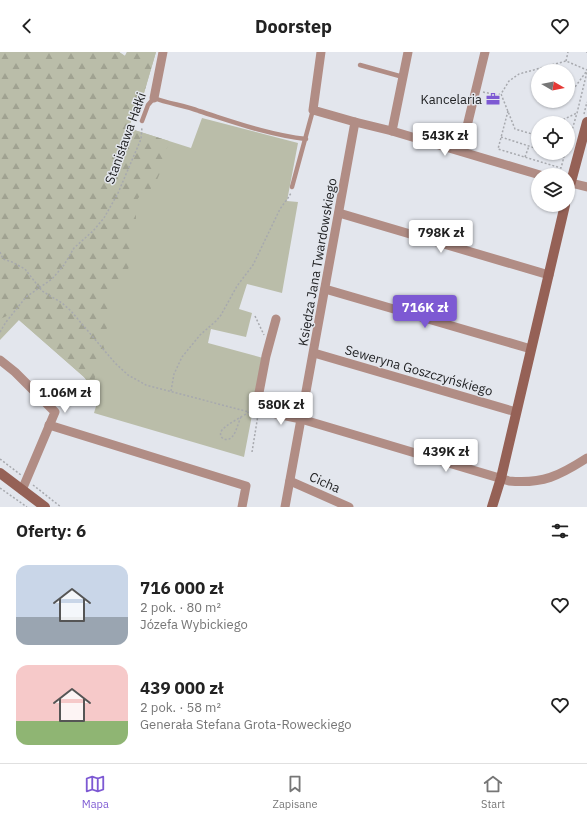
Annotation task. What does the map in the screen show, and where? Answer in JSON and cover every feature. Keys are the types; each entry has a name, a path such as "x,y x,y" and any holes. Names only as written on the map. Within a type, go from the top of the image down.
{"street":[{"name":"Stanisława Hałki","path":"154,98 163,52"},
{"path":"321,52 313,110 531,170"},
{"path":"392,131 408,52"},
{"path":"461,151 485,52"},
{"name":"Księdza Jana Twardowskiego","path":"285,507 355,122"},
{"path":"574,168 587,122"},
{"path":"575,186 587,187"},
{"path":"492,507 501,478 563,212"},
{"path":"339,213 549,275"},
{"path":"325,290 531,349"},
{"path":"276,319 258,398 258,406 267,412 301,419 509,481 537,481 554,477 567,471 587,458"},
{"name":"Seweryna Goszczyńskiego","path":"314,353 516,412"},
{"path":"0,360 15,372 55,412 22,490"},
{"path":"49,425 246,486 242,507"},
{"path":"0,473 44,507"},
{"name":"Cicha","path":"290,481 349,507"}],"lane":[{"path":"360,65 403,77"},
{"name":"Stanisława Hałki","path":"142,121 148,105 154,98"},
{"path":"154,98 246,126 281,135 306,139"},
{"path":"292,187 313,110"}],"path":[{"path":"566,61 568,52"},
{"path":"531,134 515,129 501,94 509,81 519,74 566,61 587,71"},
{"path":"575,87 587,71"},
{"path":"575,120 587,71"},
{"path":"480,92 498,95 501,94"},
{"path":"508,111 498,149 531,159"},
{"path":"571,116 577,113"},
{"name":"Stanisława Hałki","path":"0,332 6,322 26,298 52,279 64,265 74,248 93,231 104,218 118,193 129,164 141,139 142,121"},
{"path":"501,137 529,146 526,157"},
{"path":"536,160 561,168 563,160"},
{"path":"171,391 174,374 182,356 200,335 216,321 237,286 249,272 280,208 288,198 292,187"},
{"path":"0,252 3,259 26,269 40,288 71,311 115,363 128,375 146,385 249,412"},
{"path":"255,316 269,346"},
{"path":"241,417 231,438 227,440 221,437 222,429 258,406"},
{"path":"252,452 257,424 258,406"},
{"path":"1,489 15,497 27,507"}],"green space":[{"path":"0,52 119,52 125,56 127,52 156,52 144,93 128,128 191,148 202,118 298,143 287,201 298,202 282,293 247,284 239,309 252,313 246,337 211,329 208,343 263,358 244,457 94,413 99,396 84,377 19,320 0,340"},
{"path":"0,52 119,52 125,56 127,52 156,52 144,93 128,128 169,141 156,182 149,191 140,196 136,201 136,220 132,228 134,250 132,259 123,282 109,298 111,317 102,341 106,354 97,367 94,390 84,377 19,320 11,314 0,319"}],"place":[{"name":"Kancelaria","path":"493,99"}]}
